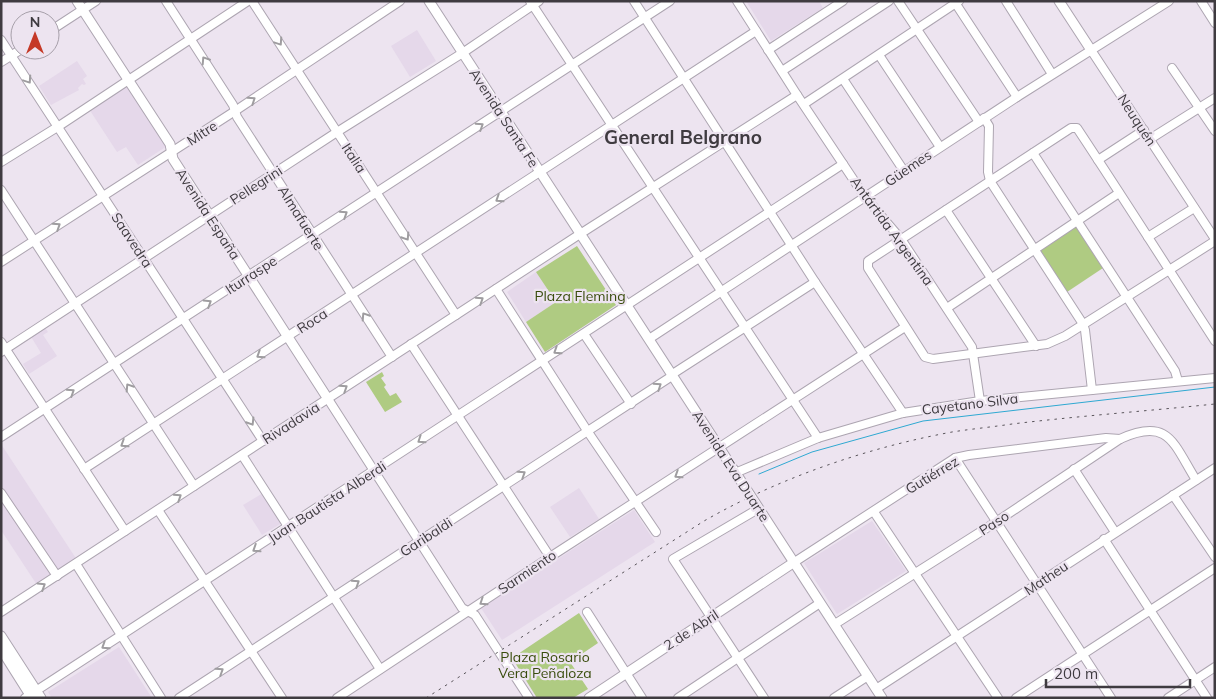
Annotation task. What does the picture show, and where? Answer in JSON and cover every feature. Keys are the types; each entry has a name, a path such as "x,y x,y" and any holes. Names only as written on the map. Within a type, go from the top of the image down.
{"main road":[{"name":"Avenida España","path":"77,1 170,144 173,159 328,399"},
{"name":"Avenida Santa Fe","path":"428,1 580,234"},
{"name":"Neuquén","path":"1059,1 1091,50"},
{"name":"Avenida Eva Duarte","path":"580,234 882,698"},
{"name":"2 de Abril","path":"590,698 793,563"},
{"path":"1,636 33,696"},
{"path":"1,649 33,696"}],"street":[{"path":"60,25 96,1"},
{"name":"Almafuerte","path":"166,1 233,105 236,117 392,357"},
{"path":"1,162 59,126 248,1"},
{"name":"Italia","path":"252,1 456,315"},
{"name":"Mitre","path":"1,262 298,70 400,1"},
{"path":"634,1 862,354 903,413"},
{"name":"Iturraspe","path":"1,437 670,1"},
{"name":"Antártida Argentina","path":"738,1 843,164 866,197 901,239 972,347 980,401"},
{"path":"768,50 843,1"},
{"path":"782,71 889,1"},
{"path":"898,1 981,120 989,126 988,172 990,181 1083,324 1092,390"},
{"path":"1006,1 1052,74"},
{"name":"Güemes","path":"649,339 981,120 1169,1"},
{"path":"1201,1 1215,23"},
{"path":"804,104 917,30 956,2 1017,97"},
{"path":"534,3 652,189 818,438"},
{"name":"Pellegrini","path":"3,348 461,54 534,3"},
{"name":"Roca","path":"84,469 756,31"},
{"name":"Saavedra","path":"1,40 10,53"},
{"name":"Neuquén","path":"1091,50 1215,240"},
{"path":"879,55 940,147"},
{"name":"Saavedra","path":"15,60 263,441"},
{"path":"1172,68 1215,131"},
{"path":"843,79 904,171"},
{"name":"Rivadavia","path":"1,612 580,234 797,95"},
{"path":"1150,140 1215,98"},
{"path":"1215,240 1169,270 1127,297 1056,340 1036,346 933,358 925,357 868,268 868,261 1071,128 1077,128 1148,237 1169,270 1215,341"},
{"path":"1098,160 1144,130"},
{"path":"1033,153 1175,371 1178,381"},
{"name":"Juan Bautista Alberdi","path":"33,696 121,636 843,164"},
{"path":"1,190 194,486"},
{"path":"947,308 1119,193"},
{"path":"1148,237 1194,208"},
{"path":"946,210 1036,346"},
{"name":"Garibaldi","path":"179,698 815,282"},
{"path":"496,289 588,432 656,532"},
{"name":"Sarmiento","path":"337,698 550,556 635,503 905,327"},
{"path":"584,334 631,404"},
{"path":"411,344 550,556"},
{"path":"3,348 45,408 125,531"},
{"name":"Cayetano Silva","path":"735,473 818,438 903,413 980,401 1215,378"},
{"path":"328,399 462,608 475,615 530,698"},
{"name":"Paso","path":"835,624 996,522 1120,439 1135,432 1156,431 1164,433 1169,437 1196,480"},
{"name":"Gutiérrez","path":"793,563 955,458 1106,438 1120,439"},
{"path":"242,455 380,669"},
{"path":"955,458 1111,698"},
{"name":"Matheu","path":"876,689 1215,468"},
{"path":"1074,469 1116,532"},
{"path":"1,493 57,576"},
{"path":"1173,495 1215,558"},
{"path":"758,509 673,559 764,698"},
{"path":"158,510 282,698"},
{"path":"874,512 998,698"},
{"path":"1104,540 1207,698"},
{"path":"76,564 161,698"},
{"path":"1016,698 1215,568"},
{"path":"678,698 820,603"},
{"path":"587,612 642,698"},
{"path":"1168,698 1215,667"},
{"path":"834,698 868,676"}],"shaded area":[{"path":"746,1 819,1 823,8 771,41"},
{"path":"417,30 436,61 410,77 391,46"},
{"path":"77,61 87,76 83,79 86,84 82,84 78,88 79,90 51,105 39,86"},
{"path":"127,85 167,146 138,165 126,147 117,152 89,109"},
{"path":"536,272 556,302 526,322 507,292"},
{"path":"44,326 48,332 43,335 57,356 29,374 23,364 41,353 30,335"},
{"path":"1,444 79,563 39,588 1,530"},
{"path":"579,488 599,519 570,537 550,507"},
{"path":"263,493 282,523 262,535 243,505"},
{"path":"634,510 655,542 502,640 481,608"},
{"path":"872,521 906,571 837,614 804,563"},
{"path":"119,647 152,698 52,698 48,692"}],"green space":[{"path":"1077,226 1103,268 1067,292 1040,251"},
{"name":"Plaza Fleming","path":"577,246 616,305 545,352 526,322 556,302 536,272"},
{"path":"382,372 384,376 381,378 386,385 384,387 390,396 396,393 402,402 385,412 366,382"},
{"name":"Plaza Rosario Vera Peñaloza","path":"579,613 598,643 570,662 588,689 573,698 537,698 512,658"}],"waterway":[{"path":"759,474 812,452 923,421 1215,387"}],"railway":[{"path":"426,698 704,521 762,491 824,466 888,447 952,432 1037,421 1215,404"}],"district":[{"name":"General Belgrano","path":"683,137"}]}
